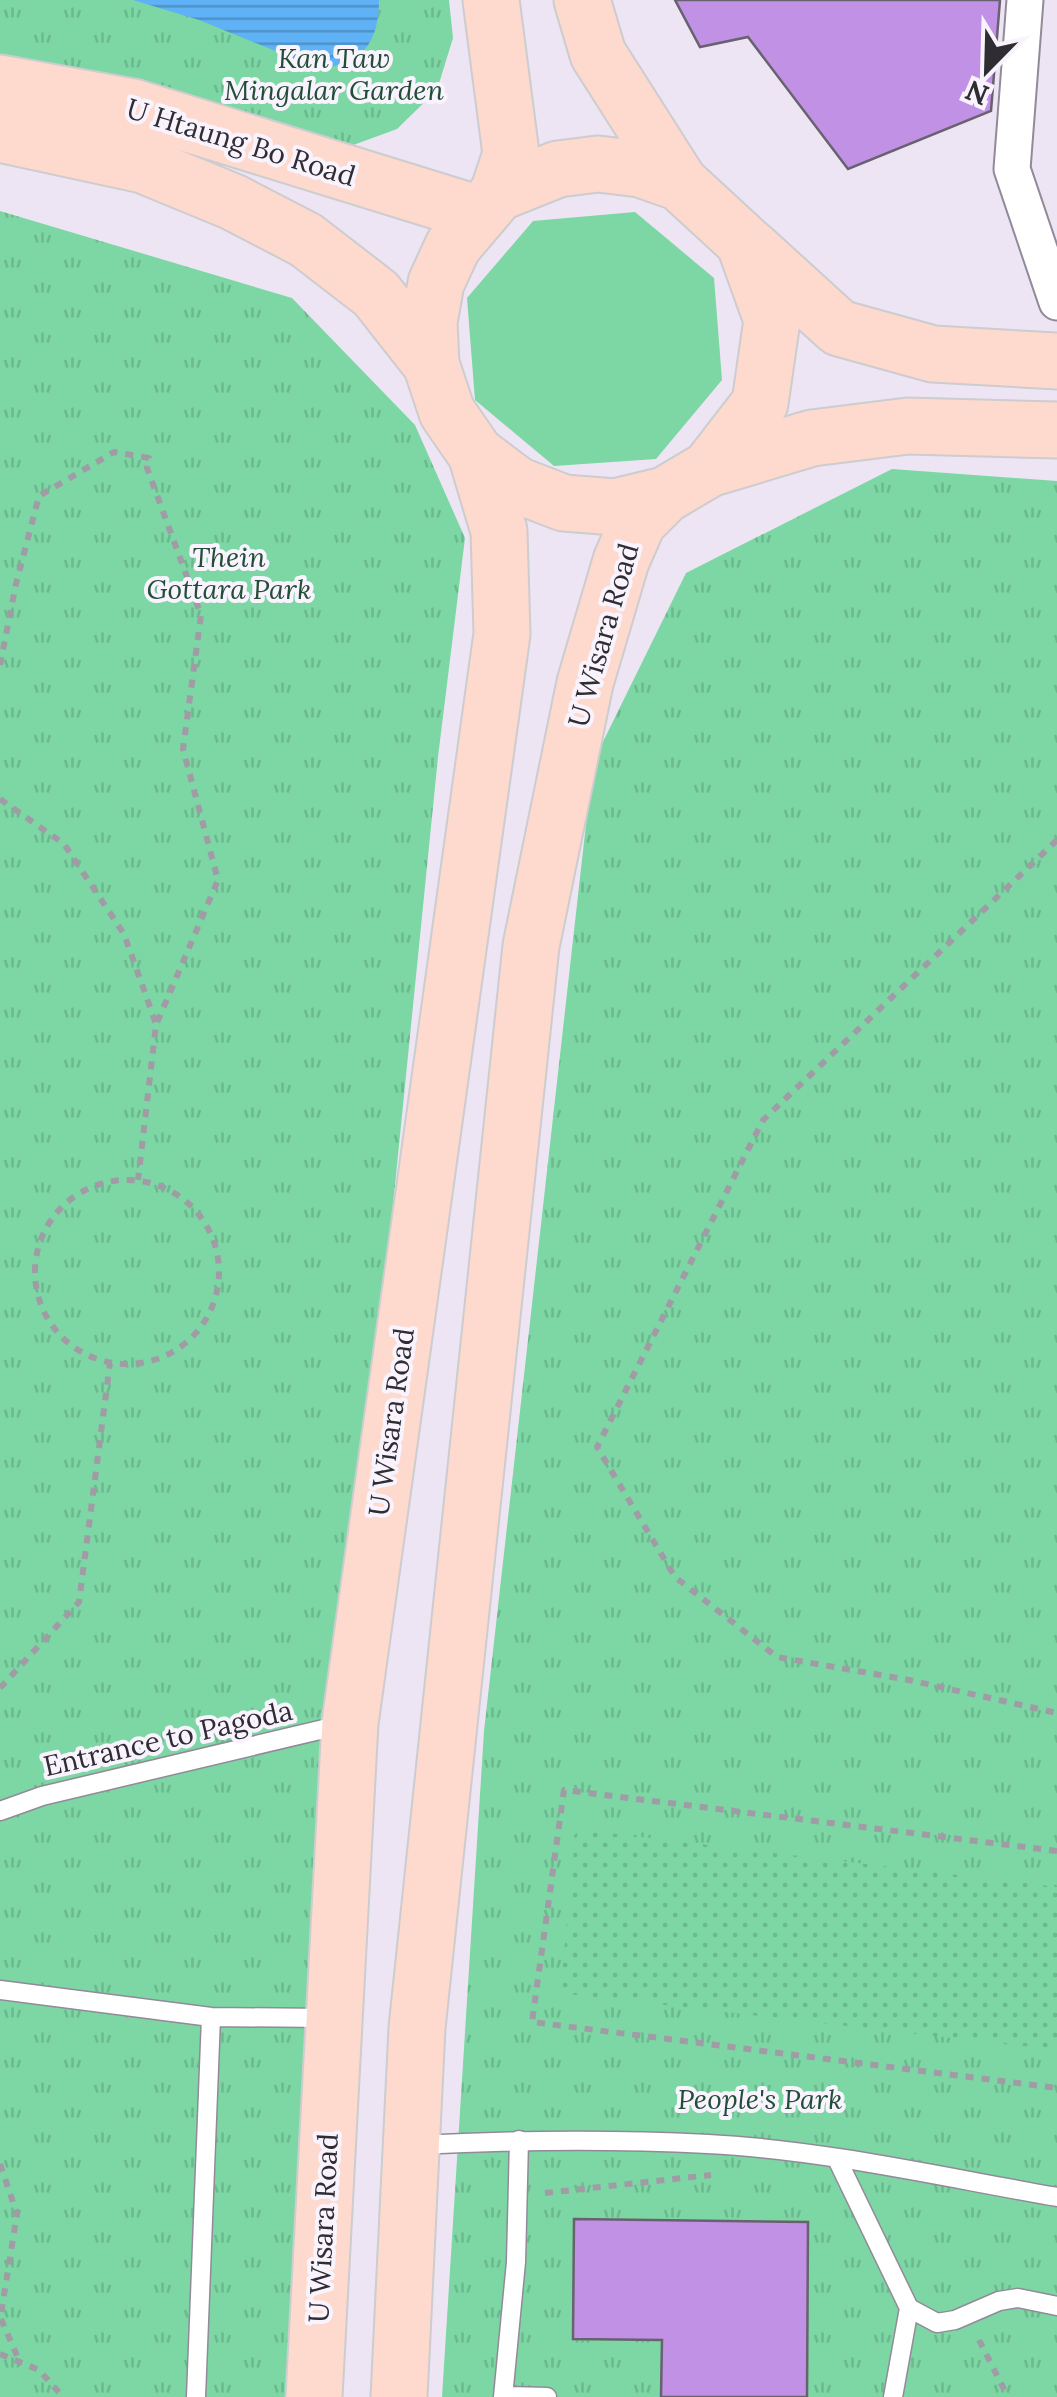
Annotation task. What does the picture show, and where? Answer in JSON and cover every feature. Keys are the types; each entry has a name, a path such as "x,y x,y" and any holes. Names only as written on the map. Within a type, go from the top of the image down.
{"main road":[{"path":"492,0 511,154 488,203 454,246 436,283 429,322 431,364 447,412 476,454 517,485 564,504 615,507 812,438 908,426 1057,430"},
{"path":"582,0 598,54 680,184 839,328 933,354 1057,361"},
{"name":"U Htaung Bo Road","path":"0,83 132,108 488,203"},
{"name":"U Htaung Bo Road","path":"0,134 143,165 233,202 306,240 376,294 431,364"},
{"path":"488,203 558,169 598,164 640,169 680,184"},
{"path":"687,482 760,403 772,320 744,242"},
{"name":"U Wisara Road","path":"314,2397 350,1723 502,634 499,531 476,454"},
{"name":"U Wisara Road","path":"399,2397 417,2028 530,946 590,665 621,561 638,522 687,482"},
{"path":"459,932 530,946"},
{"path":"400,1363 486,1371"}],"street":[{"path":"1025,0 1012,169 1057,302"}],"lane":[{"name":"Entrance to Pagoda","path":"0,1810 42,1796 350,1723"},
{"path":"0,1990 210,2017 333,2018"},
{"path":"196,2397 210,2017"},
{"path":"519,2140 503,2396 547,2397"},
{"path":"412,2146 519,2140 711,2144 837,2159 1057,2197"},
{"path":"837,2159 909,2308 893,2397"},
{"path":"909,2308 937,2322 955,2320 999,2301 1018,2298 1057,2306"}],"path":[{"path":"0,665 38,496 114,452 148,458 148,468 201,615 183,750 218,880 156,1025 138,1180"},
{"path":"0,799 64,844 124,934 156,1025"},
{"path":"1057,840 763,1120 596,1446 674,1577 777,1657 909,1680 1057,1713"},
{"path":"138,1180 167,1189 191,1206 209,1230 219,1258 219,1287 210,1315 180,1348 140,1364 110,1363 80,1352 56,1332 40,1304 34,1274 39,1242 54,1215 77,1194 106,1182 138,1180"},
{"path":"0,1688 79,1602 110,1363"},
{"path":"1057,1851 564,1790 532,2022 1057,2088"},
{"path":"0,2164 17,2214 0,2320 18,2359"},
{"path":"518,2196 714,2174"},
{"path":"979,2340 1008,2397"},
{"path":"0,2354 39,2370 63,2397"}],"green space":[{"name":"Kan Taw Mingalar Garden","path":"0,0 449,0 453,38 437,90 397,129 337,151 0,66"},
{"name":"Thein Gottara Park","path":"0,211 292,298 415,425 465,538 438,757 347,1663 293,2256 287,2397 0,2397"},
{"path":"635,212 714,278 722,380 656,459 554,466 475,400 467,298 533,221"},
{"name":"People's Park","path":"892,469 1057,481 1057,2397 442,2397 484,1731 593,762 686,573"},
{"path":"576,1829 1057,1887 1057,2050 560,1993"}],"water":[{"path":"133,0 379,0 376,29 364,50 345,63 317,68 199,20"}],"building":[{"path":"675,0 1000,0 991,111 848,169 748,37 700,47"},
{"path":"574,2219 808,2222 807,2397 661,2397 662,2340 573,2339"}]}
